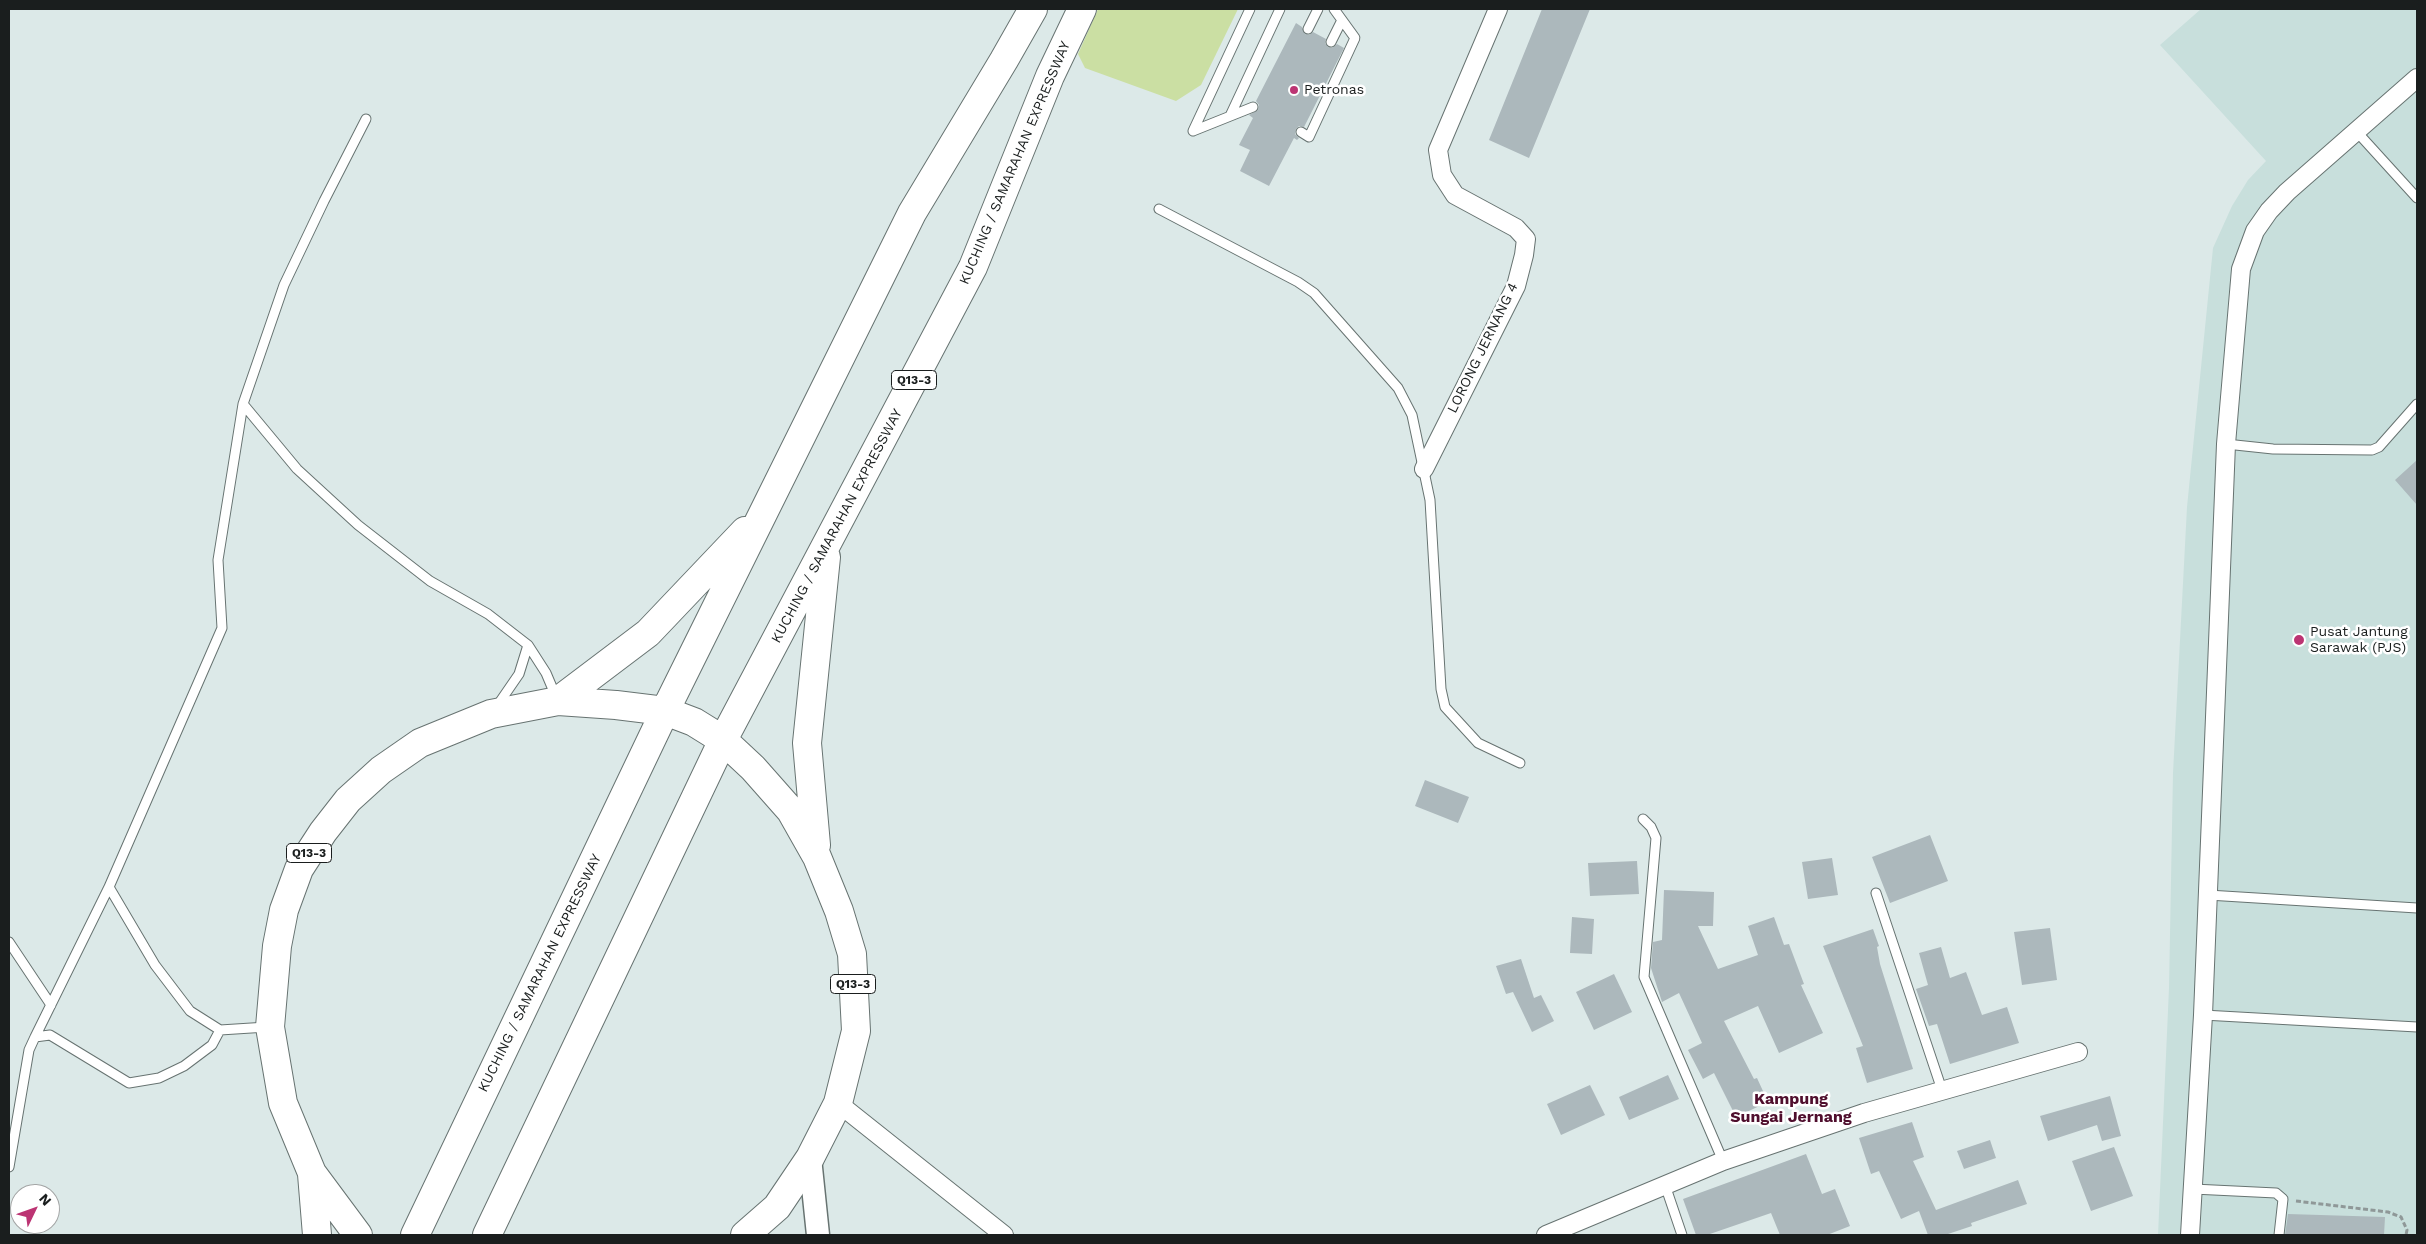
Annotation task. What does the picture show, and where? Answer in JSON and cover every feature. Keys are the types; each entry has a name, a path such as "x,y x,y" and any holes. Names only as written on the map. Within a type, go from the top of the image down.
{"highway":[{"name":"KUCHING / SAMARAHAN EXPRESSWAY","path":"415,1235 665,711 912,213 1033,9"},
{"name":"KUCHING / SAMARAHAN EXPRESSWAY","path":"487,1235 723,740 886,436 973,267 1050,76 1082,9"},
{"path":"558,701 648,633 765,510"},
{"path":"817,856 807,743 827,543"},
{"name":"Q13-3","path":"358,1235 312,1173 283,1104 270,1027 277,946 284,910 299,869 323,832 348,800 389,764 420,743 491,714 558,701 665,711 694,722 723,740 775,791 791,811 817,856 839,911 852,954 856,1031 838,1103 810,1158 777,1207 745,1235"},
{"path":"312,1173 317,1235"}],"street":[{"name":"LORONG JERNANG 4","path":"1424,469 1516,286 1524,255 1526,239 1516,228 1455,195 1442,175 1438,150 1498,9"},
{"path":"2190,1235 2203,1015 2226,444 2241,269 2246,251 2255,231 2287,192 2417,78"},
{"path":"1546,1235 1723,1161 1864,1113 2078,1052"},
{"path":"838,1103 1004,1235"},
{"path":"810,1158 818,1235"}],"lane":[{"path":"1250,9 1193,131 1253,107"},
{"path":"1230,116 1280,9"},
{"path":"1308,30 1318,9"},
{"path":"1301,132 1309,137 1355,38 1334,9"},
{"path":"1331,42 1342,20"},
{"path":"9,1167 28,1050 109,887 222,628 218,560 242,404 284,285 366,119"},
{"path":"2357,132 2417,198"},
{"path":"1159,209 1298,282 1314,293 1398,388 1412,415 1430,500 1441,690 1445,707 1478,743 1520,763"},
{"path":"242,404 297,469 358,525 430,582 488,614 528,646 546,673 558,701"},
{"path":"2226,444 2273,449 2372,450 2379,447 2417,404"},
{"path":"491,714 519,674 528,646"},
{"path":"1643,819 1651,827 1656,838 1644,977 1723,1161"},
{"path":"109,887 155,965 190,1011 220,1030 270,1027"},
{"path":"1876,893 1942,1090"},
{"path":"2208,895 2417,908"},
{"path":"9,942 51,1005"},
{"path":"2203,1015 2417,1027"},
{"path":"35,1038 50,1035 128,1083 159,1078 184,1066 212,1045 220,1030"},
{"path":"1665,1185 1682,1235"},
{"path":"2193,1189 2276,1193 2283,1199 2279,1235"}],"path":[{"path":"2283,1199 2388,1212 2402,1217 2407,1230 2406,1235"}],"shaded area":[{"name":"Pusat Jantung Sarawak (PJS)","path":"2201,9 2417,9 2417,1235 2158,1235 2169,988 2173,773 2187,507 2213,248 2232,206 2248,180 2266,161 2160,45"}],"green space":[{"path":"1098,9 1238,9 1201,85 1176,101 1085,68 1078,54"}],"building":[{"path":"1542,9 1590,9 1529,158 1489,140"},
{"path":"1296,23 1302,27 1305,34 1309,35 1313,32 1326,39 1325,43 1328,47 1332,48 1337,44 1344,48 1304,127 1299,126 1296,129 1295,134 1299,138 1297,140 1294,138 1269,186 1240,171 1250,150 1239,145 1253,118 1249,115 1258,110 1259,105 1256,101"},
{"path":"2417,460 2417,505 2395,480"},
{"path":"1425,780 1469,797 1458,823 1415,806"},
{"path":"1930,835 1948,881 1890,903 1872,857"},
{"path":"1832,858 1838,895 1808,899 1802,862"},
{"path":"1637,861 1639,894 1590,896 1588,863"},
{"path":"1664,890 1714,892 1713,926 1698,926 1718,969 1758,955 1748,926 1774,917 1784,945 1789,944 1804,984 1801,985 1823,1033 1779,1053 1758,1006 1724,1021 1754,1079 1757,1078 1768,1102 1736,1117 1714,1073 1703,1079 1688,1050 1702,1043 1679,993 1662,1002 1651,968 1653,942 1662,940"},
{"path":"1572,917 1594,919 1592,954 1570,953"},
{"path":"2050,928 2057,980 2022,985 2014,932"},
{"path":"1873,929 1879,946 1877,947 1880,964 1913,1069 1867,1083 1856,1048 1863,1046 1823,946"},
{"path":"1941,947 1950,978 1966,972 1982,1015 2007,1007 2019,1043 1950,1064 1937,1024 1929,1026 1916,989 1928,985 1919,953"},
{"path":"1521,959 1534,998 1541,995 1554,1021 1532,1032 1513,992 1506,994 1496,966"},
{"path":"1614,974 1632,1012 1594,1030 1576,992"},
{"path":"1668,1075 1679,1099 1629,1120 1619,1097"},
{"path":"1590,1085 1605,1115 1561,1135 1547,1104"},
{"path":"2110,1096 2121,1136 2102,1141 2097,1125 2048,1141 2040,1116"},
{"path":"1912,1122 1924,1157 1913,1161 1936,1210 2018,1180 2027,1204 1971,1223 1972,1226 1945,1235 1928,1235 1919,1211 1901,1219 1879,1171 1871,1174 1859,1138"},
{"path":"1990,1140 1996,1158 1964,1169 1957,1151"},
{"path":"2114,1147 2133,1196 2091,1211 2072,1161"},
{"path":"1806,1154 1822,1194 1835,1189 1850,1226 1827,1235 1780,1235 1771,1213 1707,1235 1696,1235 1683,1199"},
{"path":"2288,1214 2385,1217 2384,1235 2285,1235"}],"place":[{"name":"Petronas","path":"1294,90"},
{"name":"Pusat Jantung Sarawak (PJS)","path":"2299,640"}],"district":[{"name":"Kampung Sungai Jernang","path":"1791,1108"}]}
